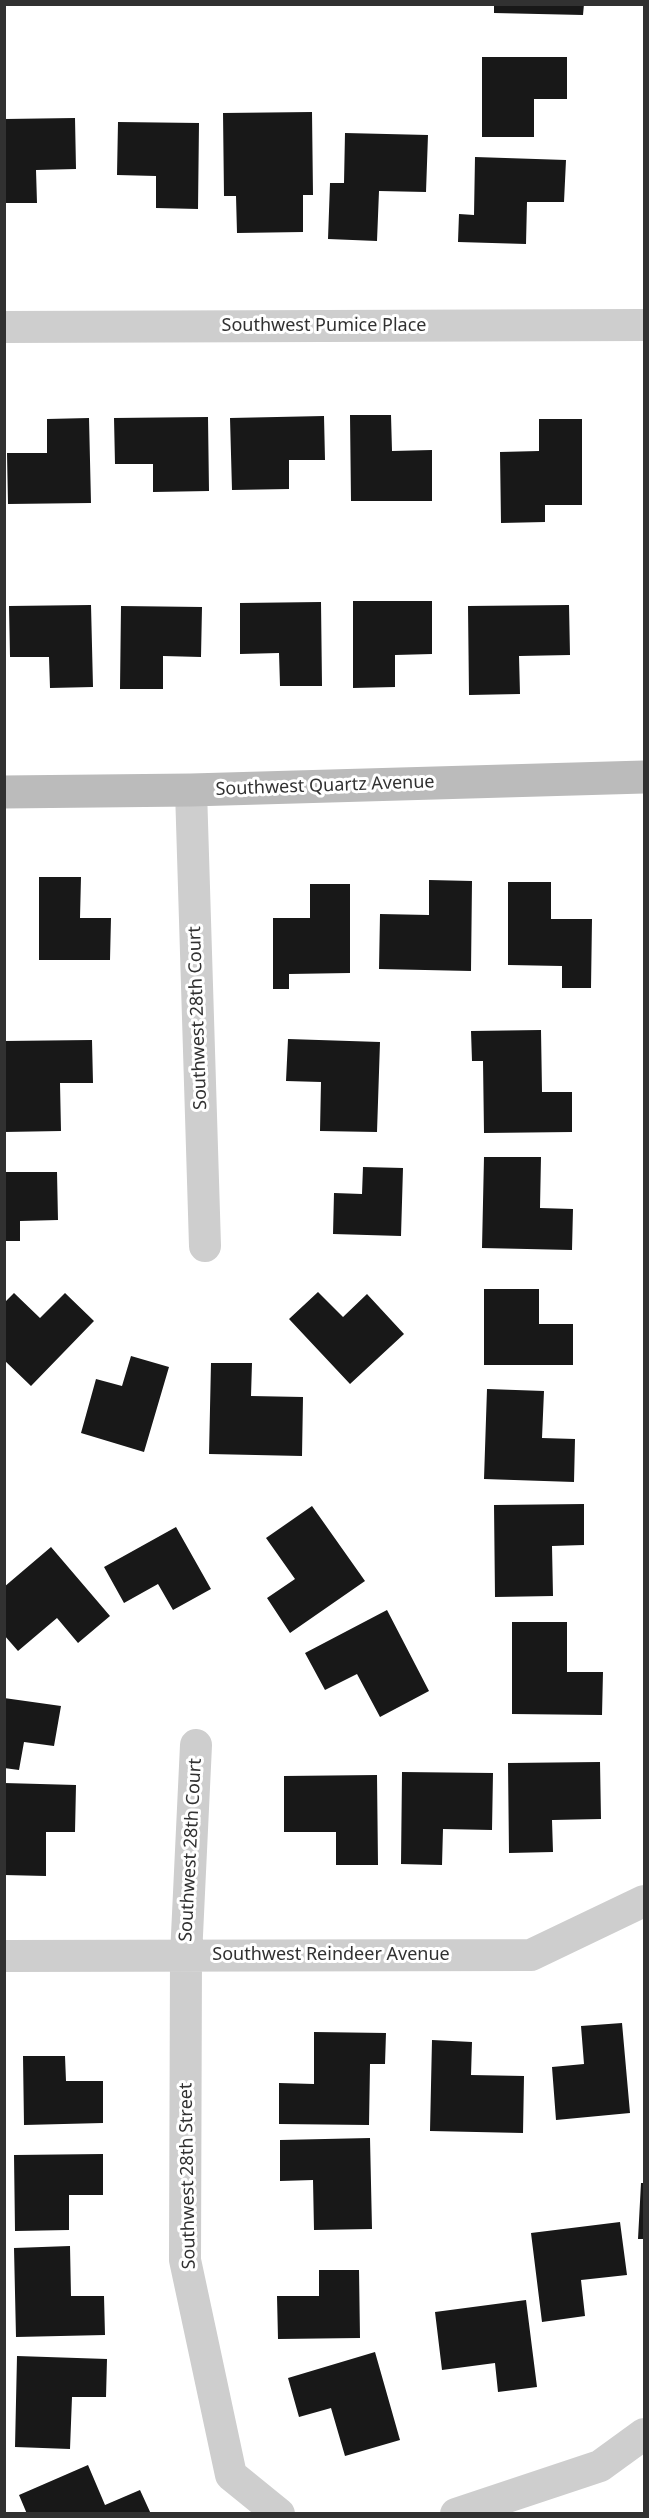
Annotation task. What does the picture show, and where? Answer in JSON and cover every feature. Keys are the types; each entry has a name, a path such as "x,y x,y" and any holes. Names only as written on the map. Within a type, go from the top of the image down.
{"street":[{"name":"Southwest Pumice Place","path":"4,327 645,325"},
{"name":"Southwest Quartz Avenue","path":"4,792 191,790 645,777"},
{"name":"Southwest 28th Court","path":"191,790 205,1246"},
{"name":"Southwest 28th Court","path":"186,1956 196,1745"},
{"name":"Southwest Reindeer Avenue","path":"4,1956 531,1955 645,1901"},
{"name":"Southwest 28th Street","path":"186,1956 185,2260 231,2475 279,2514"},
{"path":"456,2514 600,2466 645,2434"}],"building":[{"path":"494,4 584,4 583,15 494,13"},
{"path":"482,57 567,57 567,99 534,99 534,137 482,137"},
{"path":"312,112 313,195 303,195 303,232 237,233 236,196 224,196 223,113"},
{"path":"75,118 76,169 36,170 37,203 5,203 5,119"},
{"path":"118,122 199,123 198,209 156,208 156,176 117,175"},
{"path":"345,133 428,135 426,192 379,191 377,241 328,239 330,183 344,183"},
{"path":"475,157 566,160 564,202 527,202 526,244 458,242 459,214 474,215"},
{"path":"350,415 391,415 392,451 432,450 432,501 351,501"},
{"path":"324,416 325,460 289,460 289,489 232,490 230,418"},
{"path":"208,417 209,491 153,492 153,464 115,464 114,418"},
{"path":"89,418 91,503 8,504 7,453 47,453 47,419"},
{"path":"539,419 582,419 582,505 545,505 545,522 501,523 500,452 539,451"},
{"path":"353,601 432,601 432,654 395,655 395,687 353,688"},
{"path":"321,602 322,686 280,686 279,653 240,654 240,603"},
{"path":"91,605 93,687 50,688 49,657 10,657 9,606"},
{"path":"569,605 570,655 519,656 520,694 469,695 468,606"},
{"path":"121,606 202,607 201,657 163,656 163,689 120,689"},
{"path":"39,877 81,877 80,918 111,918 110,960 39,960"},
{"path":"429,880 472,881 471,971 379,969 380,914 429,915"},
{"path":"508,882 551,882 551,919 592,919 591,988 562,988 562,966 508,965"},
{"path":"310,884 350,884 350,973 289,974 289,989 273,989 273,918 310,918"},
{"path":"541,1030 542,1092 572,1092 572,1132 484,1133 483,1061 472,1061 471,1031"},
{"path":"288,1039 380,1042 377,1132 320,1131 321,1082 286,1081"},
{"path":"92,1040 93,1083 60,1083 61,1131 4,1132 4,1041"},
{"path":"484,1157 541,1157 540,1208 573,1209 572,1250 482,1248"},
{"path":"363,1167 403,1168 401,1236 333,1234 334,1193 362,1194"},
{"path":"4,1172 57,1172 58,1220 20,1221 20,1241 4,1241"},
{"path":"484,1289 539,1289 539,1324 573,1324 573,1365 484,1365"},
{"path":"318,1292 343,1317 367,1294 404,1334 350,1384 289,1319"},
{"path":"14,1293 40,1318 65,1293 94,1321 31,1386 4,1360 4,1303"},
{"path":"131,1356 169,1367 144,1452 81,1433 96,1379 122,1386"},
{"path":"211,1363 252,1363 251,1396 303,1397 302,1456 209,1454"},
{"path":"487,1389 544,1391 542,1438 575,1439 574,1482 484,1479"},
{"path":"584,1504 584,1545 552,1546 553,1596 495,1597 494,1505"},
{"path":"312,1506 365,1581 290,1633 267,1598 295,1579 266,1538"},
{"path":"176,1527 211,1589 173,1610 158,1584 124,1603 104,1567"},
{"path":"51,1547 110,1616 78,1643 57,1618 18,1651 4,1635 4,1587"},
{"path":"387,1610 429,1691 380,1717 357,1674 325,1690 305,1653"},
{"path":"512,1622 567,1622 567,1672 603,1672 602,1715 512,1714"},
{"path":"4,1698 61,1706 54,1746 24,1742 19,1770 4,1768"},
{"path":"600,1762 601,1819 552,1820 553,1852 509,1853 508,1763"},
{"path":"402,1772 493,1773 492,1830 443,1829 442,1865 401,1864"},
{"path":"377,1775 378,1865 336,1865 336,1832 284,1832 284,1776"},
{"path":"4,1783 76,1785 75,1832 46,1832 46,1876 4,1875"},
{"path":"622,2023 630,2113 556,2120 552,2067 584,2064 581,2026"},
{"path":"314,2032 386,2033 385,2064 370,2064 369,2125 279,2124 279,2083 314,2084"},
{"path":"432,2040 472,2042 471,2075 524,2076 523,2133 430,2131"},
{"path":"23,2056 65,2056 66,2081 103,2081 103,2123 24,2125"},
{"path":"370,2138 372,2229 314,2230 313,2180 280,2181 280,2140"},
{"path":"103,2154 103,2195 69,2195 69,2230 15,2231 14,2155"},
{"path":"641,2183 644,2183 644,2239 638,2239"},
{"path":"620,2222 627,2275 581,2280 585,2316 542,2322 531,2233"},
{"path":"70,2246 71,2296 104,2296 105,2335 16,2337 14,2248"},
{"path":"319,2270 359,2270 360,2338 278,2339 277,2296 319,2296"},
{"path":"526,2300 537,2387 498,2392 495,2363 442,2370 435,2312"},
{"path":"375,2352 400,2440 345,2456 331,2408 299,2417 288,2378"},
{"path":"17,2356 107,2359 106,2397 72,2397 70,2449 15,2447"},
{"path":"88,2465 105,2505 140,2490 151,2514 27,2514 19,2495"}]}
